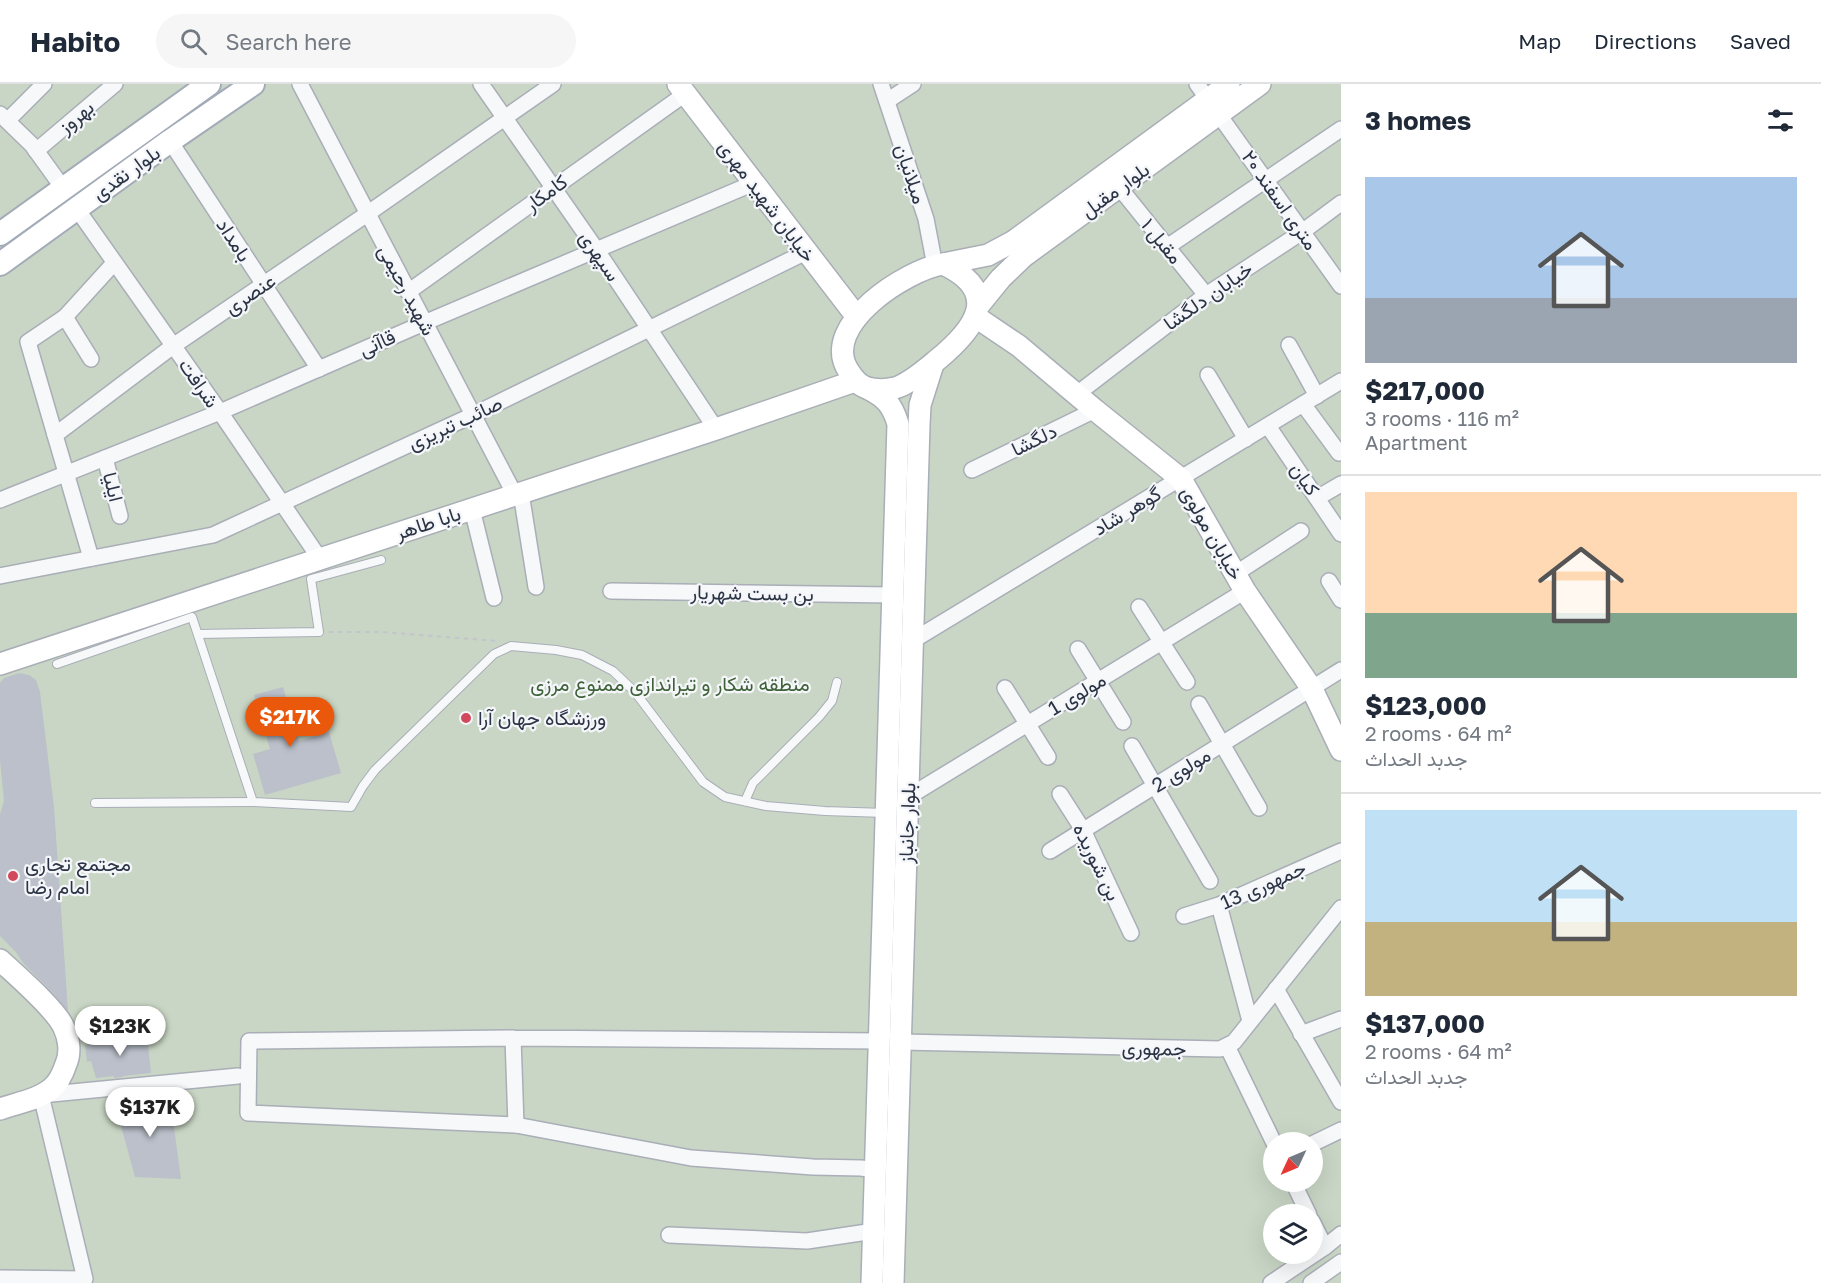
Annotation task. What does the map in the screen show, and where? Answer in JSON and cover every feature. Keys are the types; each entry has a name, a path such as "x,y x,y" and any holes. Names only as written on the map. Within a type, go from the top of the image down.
{"main road":[{"name":"بلوار نقدی","path":"0,234 209,84"},
{"name":"بلوار نقدی","path":"0,264 253,84"},
{"name":"بلوار مقبل","path":"939,265 988,255 1014,241 1229,84"},
{"name":"بلوار مقبل","path":"977,311 1001,278 1024,256 1119,187 1208,99 1260,84"},
{"name":"خیابان شهید مهری","path":"682,89 856,317"},
{"path":"116,152 128,172"},
{"path":"939,265 958,271 970,281 976,294 977,311 968,330 947,352 896,388 881,389 861,384 846,367 841,353 843,340 856,317 893,287 939,265"},
{"name":"خیابان مولوی","path":"977,311 1095,410 1181,478 1240,583 1312,689 1341,750"},
{"name":"بلوار جانباز","path":"872,1283 876,1170 891,1042 908,796 920,405 933,364"},
{"name":"بلوار جانباز","path":"861,384 882,396 893,409 898,424 886,813 893,1283"},
{"name":"بابا طاهر","path":"0,664 716,429 861,384"},
{"path":"0,960 56,1015 64,1027 69,1043 68,1059 62,1076 52,1088 41,1095 0,1109"}],"street":[{"path":"44,84 4,117 36,151 63,188"},
{"name":"بهروز","path":"36,151 115,84"},
{"name":"شهید رحیمی","path":"300,84 424,323 518,494 536,587"},
{"name":"سپهری","path":"482,84 716,429"},
{"name":"عنصری","path":"55,435 173,346 553,84"},
{"name":"میلانیان","path":"881,84 939,265"},
{"path":"887,100 913,84"},
{"name":"کامکار","path":"408,292 553,188 682,89"},
{"name":"۲۰ متری اسفند","path":"1208,99 1341,286"},
{"path":"1167,247 1341,129"},
{"name":"بامداد","path":"170,141 319,369"},
{"name":"قاآنی","path":"0,500 220,412 754,183"},
{"name":"مقبل ۱","path":"1119,187 1206,295"},
{"name":"خیابان دلگشا","path":"1077,394 1206,295 1302,232 1341,203"},
{"name":"شرافت","path":"77,209 320,559"},
{"name":"صائب تبریزی","path":"0,576 213,535 473,415 806,252"},
{"path":"91,558 28,342 65,317 114,263"},
{"path":"65,317 91,359"},
{"path":"1289,345 1317,396"},
{"path":"1208,375 1245,439"},
{"name":"گوهر شاد","path":"912,641 1341,381"},
{"path":"1303,404 1339,453"},
{"name":"دلگشا","path":"972,470 1095,410"},
{"name":"کیان","path":"1268,426 1341,534"},
{"name":"ایلیا","path":"105,458 120,516"},
{"path":"1317,498 1341,484"},
{"path":"472,509 494,598"},
{"name":"مولوی 1","path":"908,796 1162,642 1240,583 1301,531"},
{"path":"1329,581 1341,600"},
{"name":"بن بست شهریار","path":"611,591 893,595"},
{"path":"1139,607 1187,682"},
{"path":"1078,649 1123,722"},
{"name":"مولوی 2","path":"1050,851 1341,670"},
{"path":"1005,688 1048,757"},
{"path":"1199,704 1259,808"},
{"path":"1132,746 1210,881"},
{"name":"بن شوریده","path":"1060,794 1083,830 1131,933"},
{"name":"جمهوری 13","path":"1184,916 1219,905 1341,851"},
{"path":"1219,905 1250,1022"},
{"path":"1269,1132 1227,1046 1234,1042 1341,908"},
{"path":"1276,989 1341,1102"},
{"path":"1301,1034 1341,1019"},
{"path":"513,1038 516,1125 690,1158 876,1170"},
{"name":"جمهوری","path":"516,1125 248,1113 249,1041 513,1038 891,1042 1220,1050 1227,1046"},
{"path":"0,1278 85,1279 41,1095 238,1076"},
{"path":"1323,1139 1341,1131"},
{"path":"669,1235 807,1241 874,1231"},
{"path":"1271,1283 1341,1234"},
{"path":"1323,1243 1325,1247"},
{"path":"1311,1283 1341,1262"}],"lane":[{"path":"198,634 319,632 311,579 381,560"},
{"path":"57,664 192,617 253,802"},
{"path":"95,803 253,802 351,807 375,770 494,654 511,646 582,655 614,671 635,692 703,782 725,797 766,806 886,813"},
{"path":"745,801 753,783 832,702 837,682"}],"path":[{"path":"319,632 382,632 497,641 511,646"}],"green space":[{"name":"منطقه شکار و تیراندازی ممنوع مرزی","path":"0,84 1341,84 1341,1283 0,1283"}],"building":[{"path":"19,673 29,675 36,680 40,692 54,807 68,1011 0,936 0,814 4,801 0,760 0,683 4,678"},
{"path":"283,687 299,741 329,732 341,773 265,795 253,754 270,749 254,695"},
{"path":"147,1035 151,1073 96,1078 91,1061 87,1062 85,1045"},
{"path":"170,1098 181,1179 135,1177 115,1104"}],"place":[{"name":"ورزشگاه جهان آرا","path":"466,718"},
{"name":"مجتمع تجاری امام رضا","path":"13,876"}]}
